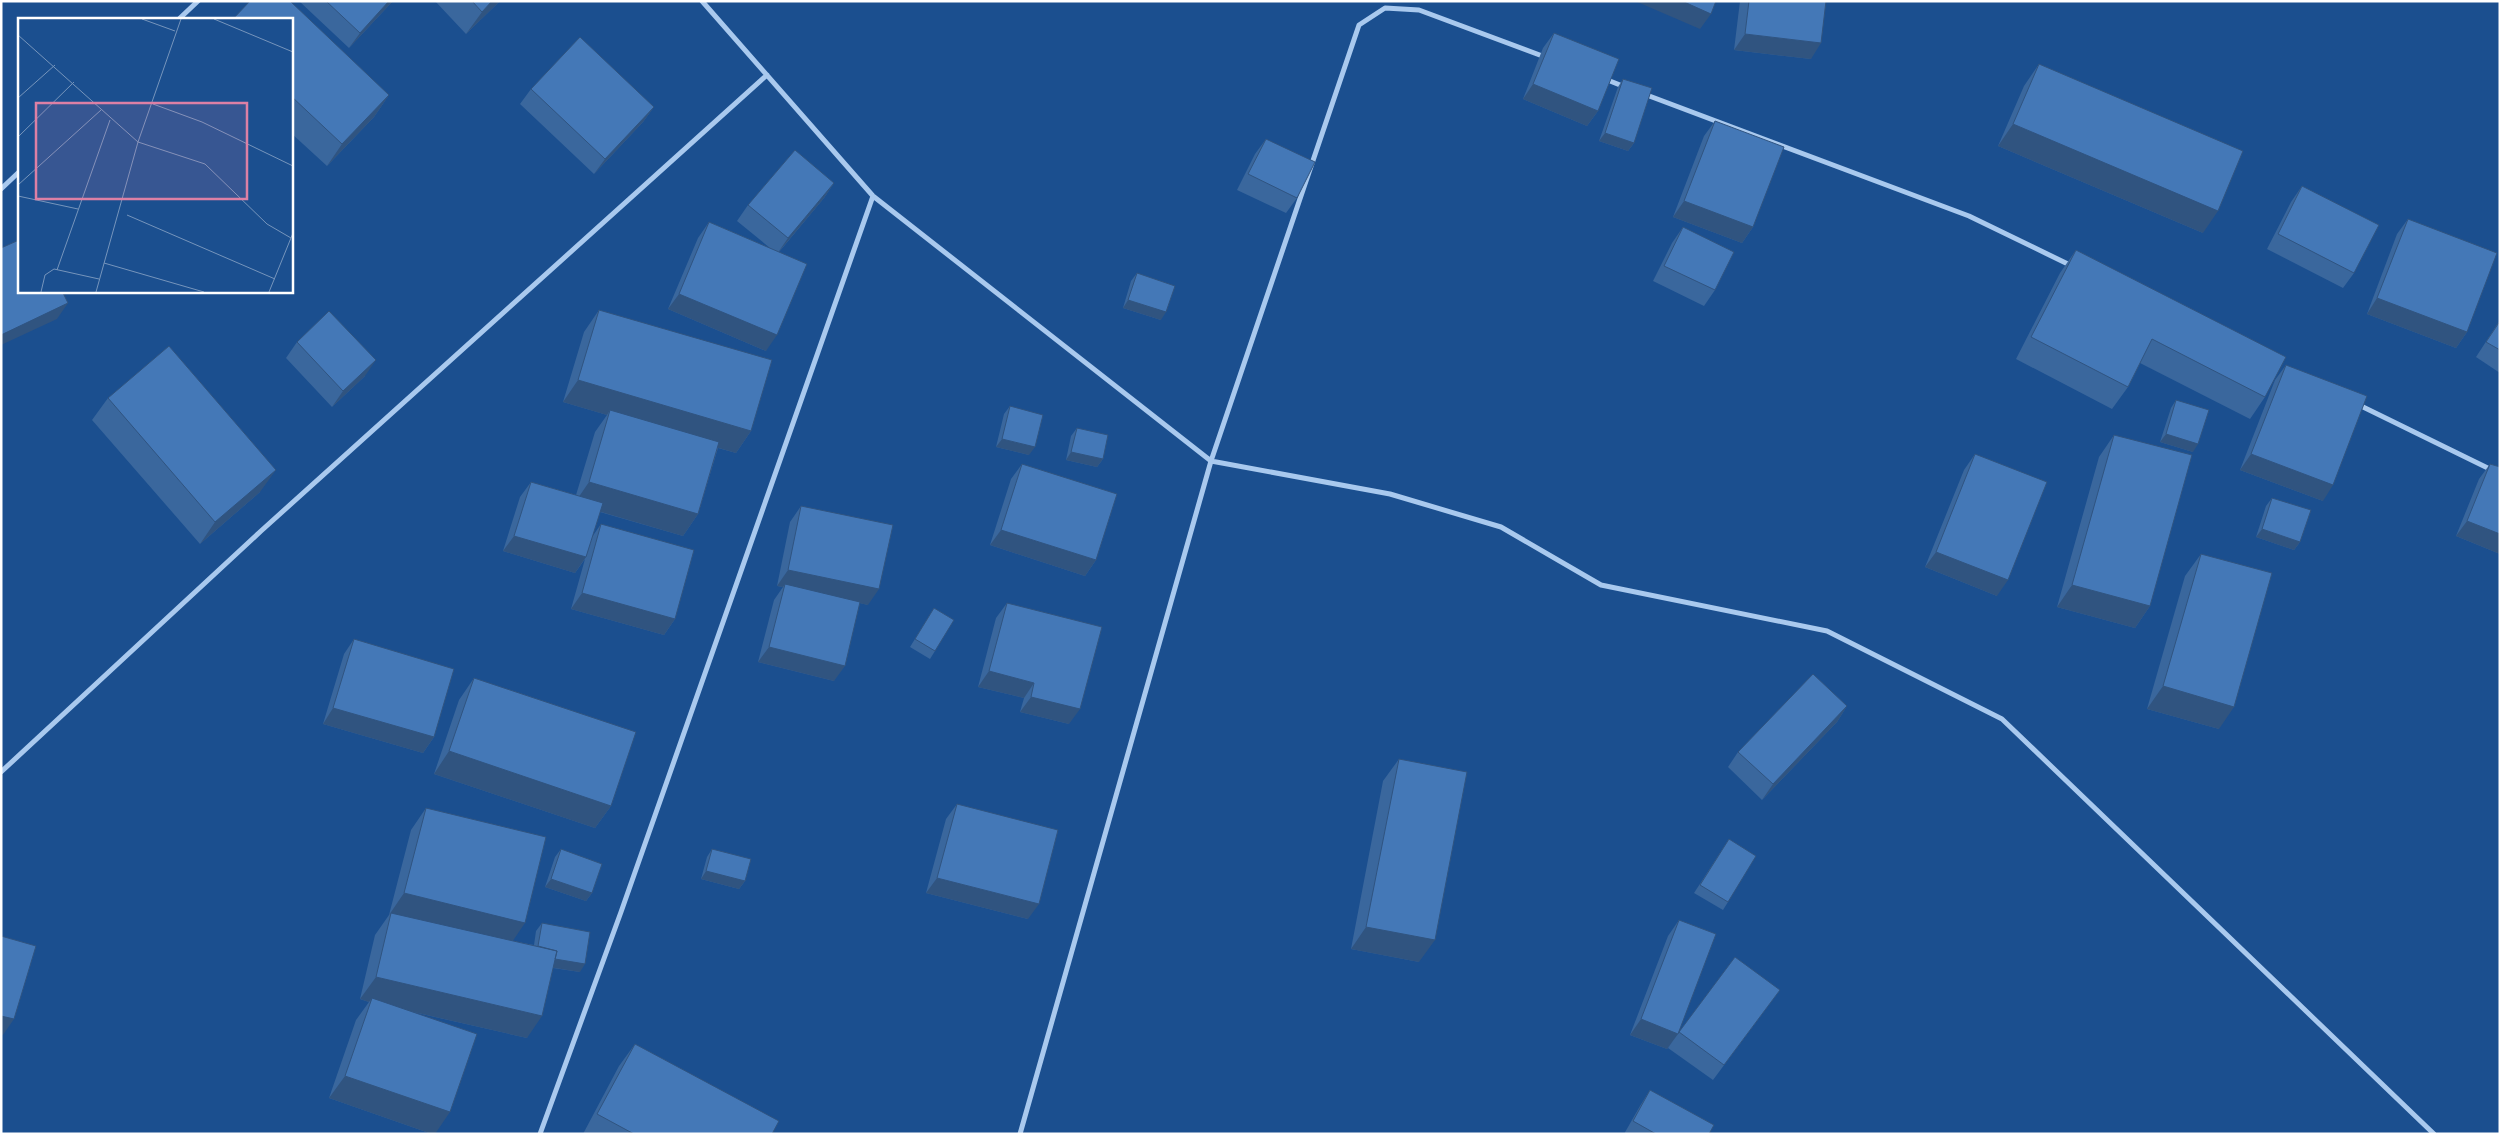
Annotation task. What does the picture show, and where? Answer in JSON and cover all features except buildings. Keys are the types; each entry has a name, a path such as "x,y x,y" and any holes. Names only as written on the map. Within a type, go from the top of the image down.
{"street":[{"path":"180,18 198,1"},
{"path":"702,1 874,196 1211,461 1390,494 1501,527 1601,585 1827,631 2002,719 2434,1134"},
{"path":"1385,8 1387,1"},
{"path":"1020,1134 1211,461 1359,25 1385,8 1419,10 1550,59"},
{"path":"1,772 261,531 767,76"},
{"path":"1596,76 1970,216 2077,268"},
{"path":"1,189 18,173"},
{"path":"540,1134 622,912 874,196"},
{"path":"2356,404 2500,474"}]}
